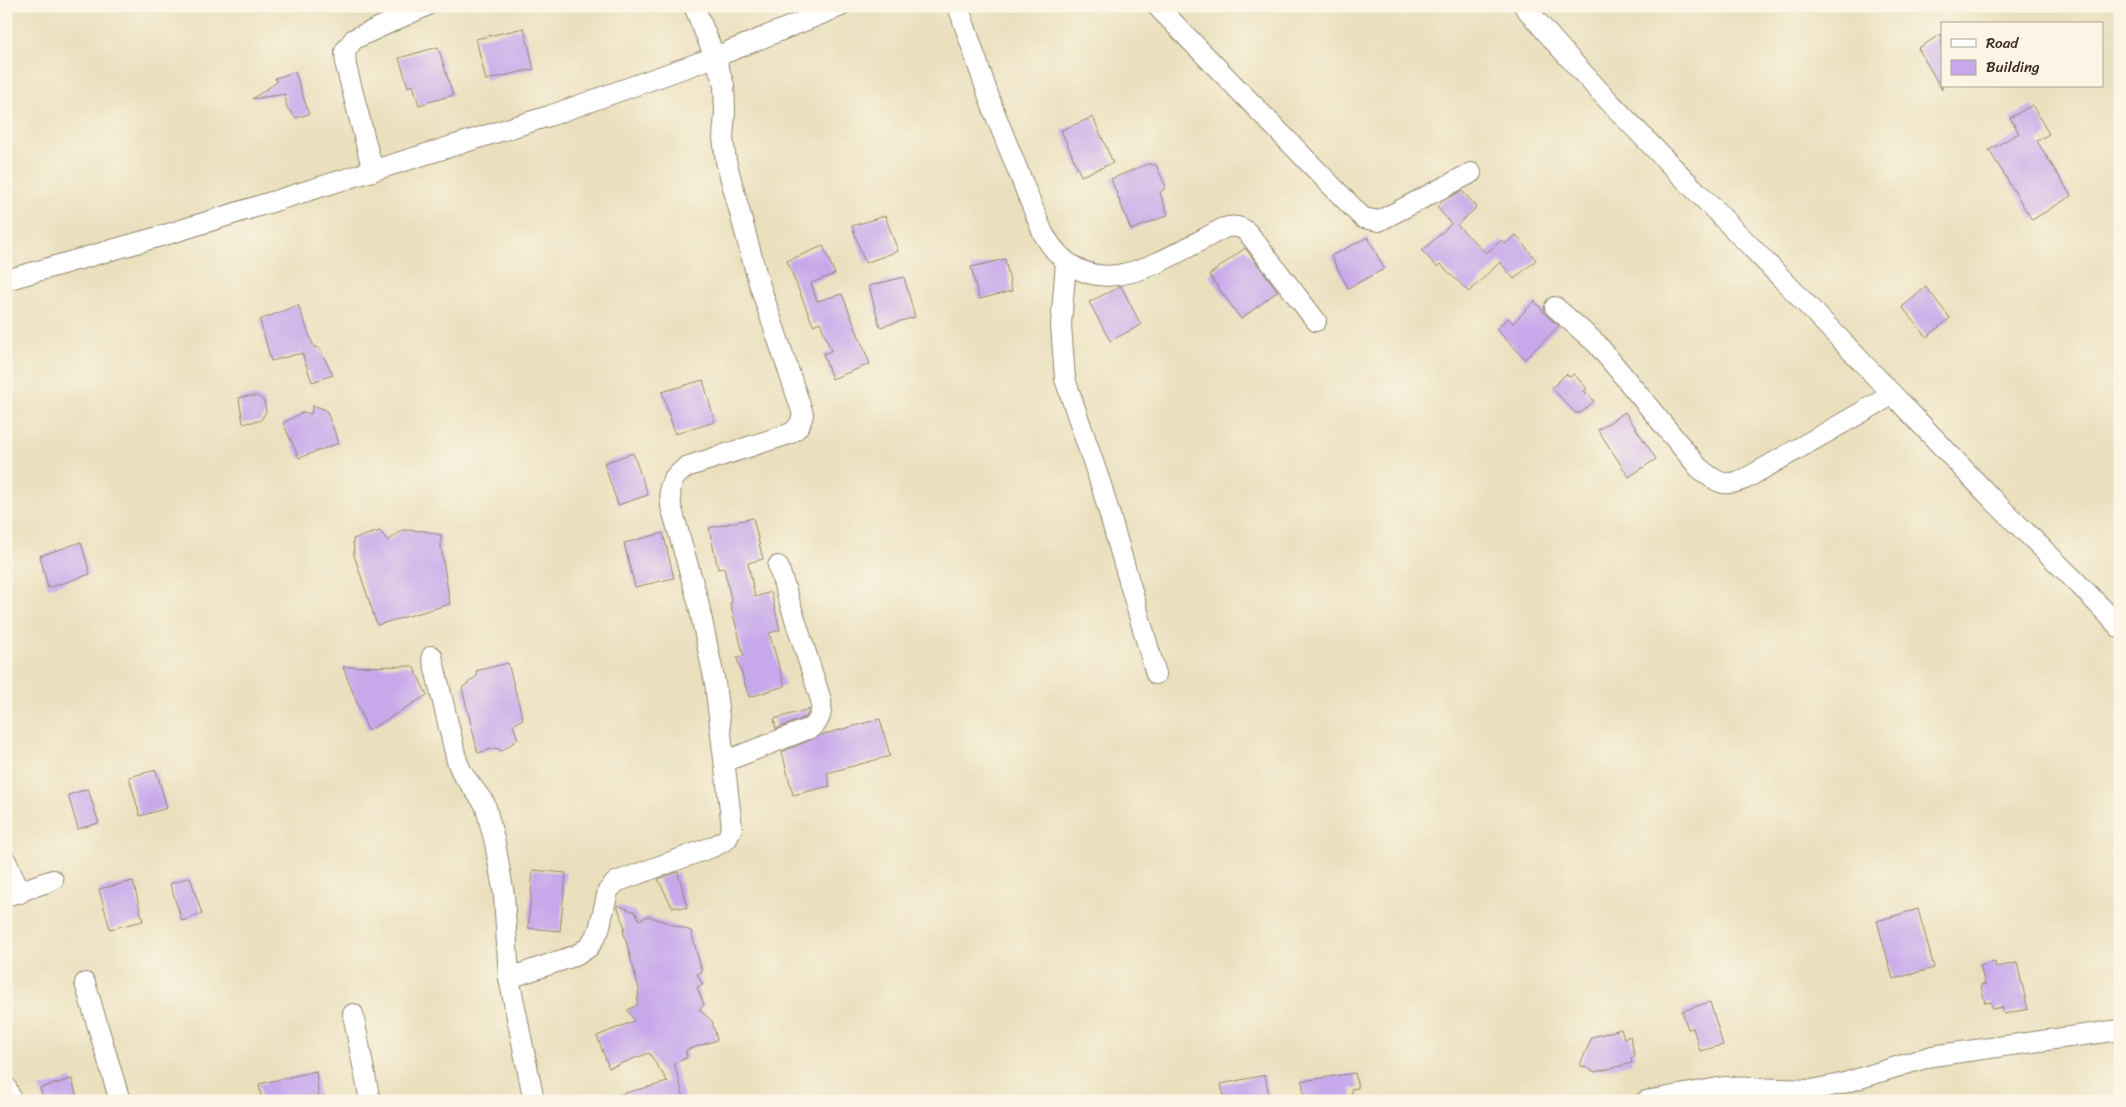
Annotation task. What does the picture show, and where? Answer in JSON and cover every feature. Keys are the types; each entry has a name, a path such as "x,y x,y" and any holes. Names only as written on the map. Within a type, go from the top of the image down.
{"street":[{"path":"373,171 346,66 345,51 354,39 426,6"},
{"path":"508,978 577,955 589,947 599,930 608,891 616,882 716,846 727,839 732,826 726,760 708,642 671,506 670,488 673,480 686,467 789,434 796,430 803,414 758,280 726,161 723,138 725,112 724,85 715,57 694,6"},
{"path":"6,280 168,234 568,110 715,57 841,6"},
{"path":"958,6 993,109 1043,232 1052,249 1066,262 1083,272 1101,276 1120,276 1139,270 1224,228 1240,227 1249,234 1316,321"},
{"path":"1157,6 1363,218 1378,220 1471,173"},
{"path":"1524,6 1619,111 1786,282 2000,507 2075,580 2120,628"},
{"path":"1066,262 1061,325 1065,379 1105,497 1156,674"},
{"path":"1555,307 1596,344 1699,468 1716,482 1725,484 1745,479 1892,395"},
{"path":"726,760 813,727 819,720 822,710 821,700 778,566"},
{"path":"432,656 457,761 462,772 485,804 495,842 504,895 508,978 534,1101"},
{"path":"6,861 13,895 53,880"},
{"path":"85,983 120,1101"},
{"path":"352,1014 370,1101"},
{"path":"1646,1101 1724,1086 1811,1090 1840,1084 1932,1056 2120,1030"},
{"path":"6,1087 12,1101"}],"building":[{"path":"524,28 534,69 486,80 476,39"},
{"path":"1941,35 1942,90 1918,48"},
{"path":"438,47 453,95 419,105 413,85 408,87 399,58"},
{"path":"295,72 309,114 296,118 287,108 285,94 252,99 277,82 275,78"},
{"path":"2032,105 2049,134 2037,141 2071,196 2032,220 1989,150 2019,133 2010,118"},
{"path":"1093,117 1113,163 1081,176 1061,130"},
{"path":"1148,164 1156,165 1166,187 1160,193 1168,215 1131,230 1111,179"},
{"path":"1462,191 1477,207 1457,225 1486,253 1502,240 1505,244 1516,235 1536,260 1514,279 1500,262 1469,292 1440,264 1437,267 1422,251 1451,224 1437,207 1444,200"},
{"path":"885,216 898,251 865,263 852,226"},
{"path":"1368,237 1384,269 1348,288 1331,256"},
{"path":"823,246 835,274 811,283 817,301 842,294 870,364 832,379 823,354 831,351 820,322 813,325 787,261"},
{"path":"1245,248 1278,291 1241,319 1209,275"},
{"path":"1005,259 1012,291 979,299 971,267"},
{"path":"904,277 915,317 880,327 869,286"},
{"path":"1121,286 1141,325 1110,341 1089,302"},
{"path":"1926,287 1950,318 1927,337 1902,307"},
{"path":"1535,301 1547,316 1559,326 1525,359 1496,329 1508,318 1513,323"},
{"path":"298,305 314,347 319,348 333,375 312,382 302,353 271,361 260,320"},
{"path":"1566,374 1570,377 1574,374 1587,389 1584,391 1594,401 1581,413 1575,413 1552,388"},
{"path":"703,380 715,422 675,434 662,392"},
{"path":"257,396 264,401 266,412 260,421 243,423 239,398"},
{"path":"313,405 326,410 339,443 299,458 283,423 303,412 311,414"},
{"path":"1625,412 1656,459 1629,477 1598,430"},
{"path":"633,453 648,495 618,505 604,463"},
{"path":"753,518 763,559 748,563 755,597 771,592 780,630 769,633 785,686 749,697 737,658 744,656 730,603 732,603 724,568 718,569 709,528"},
{"path":"403,530 425,531 441,535 441,547 450,604 377,625 354,555 353,539 380,531 388,541"},
{"path":"663,533 674,578 635,587 624,543"},
{"path":"81,542 90,574 48,588 40,556"},
{"path":"508,663 523,719 513,725 518,739 502,751 496,748 478,753 462,688 477,676 476,671"},
{"path":"413,666 427,695 368,731 343,667"},
{"path":"809,709 806,717 776,729 774,719"},
{"path":"880,719 890,756 827,773 830,786 793,795 782,752 821,735"},
{"path":"156,770 167,808 140,816 129,777"},
{"path":"88,789 99,823 78,829 68,795"},
{"path":"533,870 566,873 560,931 528,928"},
{"path":"678,872 687,908 672,907 658,879"},
{"path":"190,877 202,914 182,921 170,884"},
{"path":"133,881 143,921 110,929 99,889"},
{"path":"617,905 635,912 640,920 648,916 691,931 702,972 697,974 703,985 697,987 704,1005 699,1009 712,1021 717,1040 686,1050 687,1058 674,1063 685,1101 614,1101 613,1096 668,1082 649,1053 609,1068 597,1036 634,1021 628,1010 637,1005 639,989 623,930 625,928"},
{"path":"1918,909 1934,968 1893,979 1877,921"},
{"path":"1995,962 1996,967 2017,963 2028,1009 2004,1014 2002,1007 1993,1009 1991,1002 1985,1003 1981,985 1985,984 1980,966"},
{"path":"1710,1002 1723,1045 1700,1051 1693,1028 1688,1029 1682,1011"},
{"path":"1621,1029 1624,1038 1630,1036 1635,1057 1631,1058 1632,1063 1595,1072 1580,1065 1592,1037"},
{"path":"316,1071 319,1101 262,1101 259,1084"},
{"path":"1355,1073 1358,1088 1351,1089 1353,1101 1305,1101 1302,1081"},
{"path":"1265,1075 1270,1101 1225,1101 1221,1084"},
{"path":"72,1079 78,1101 44,1101 40,1088"}]}
